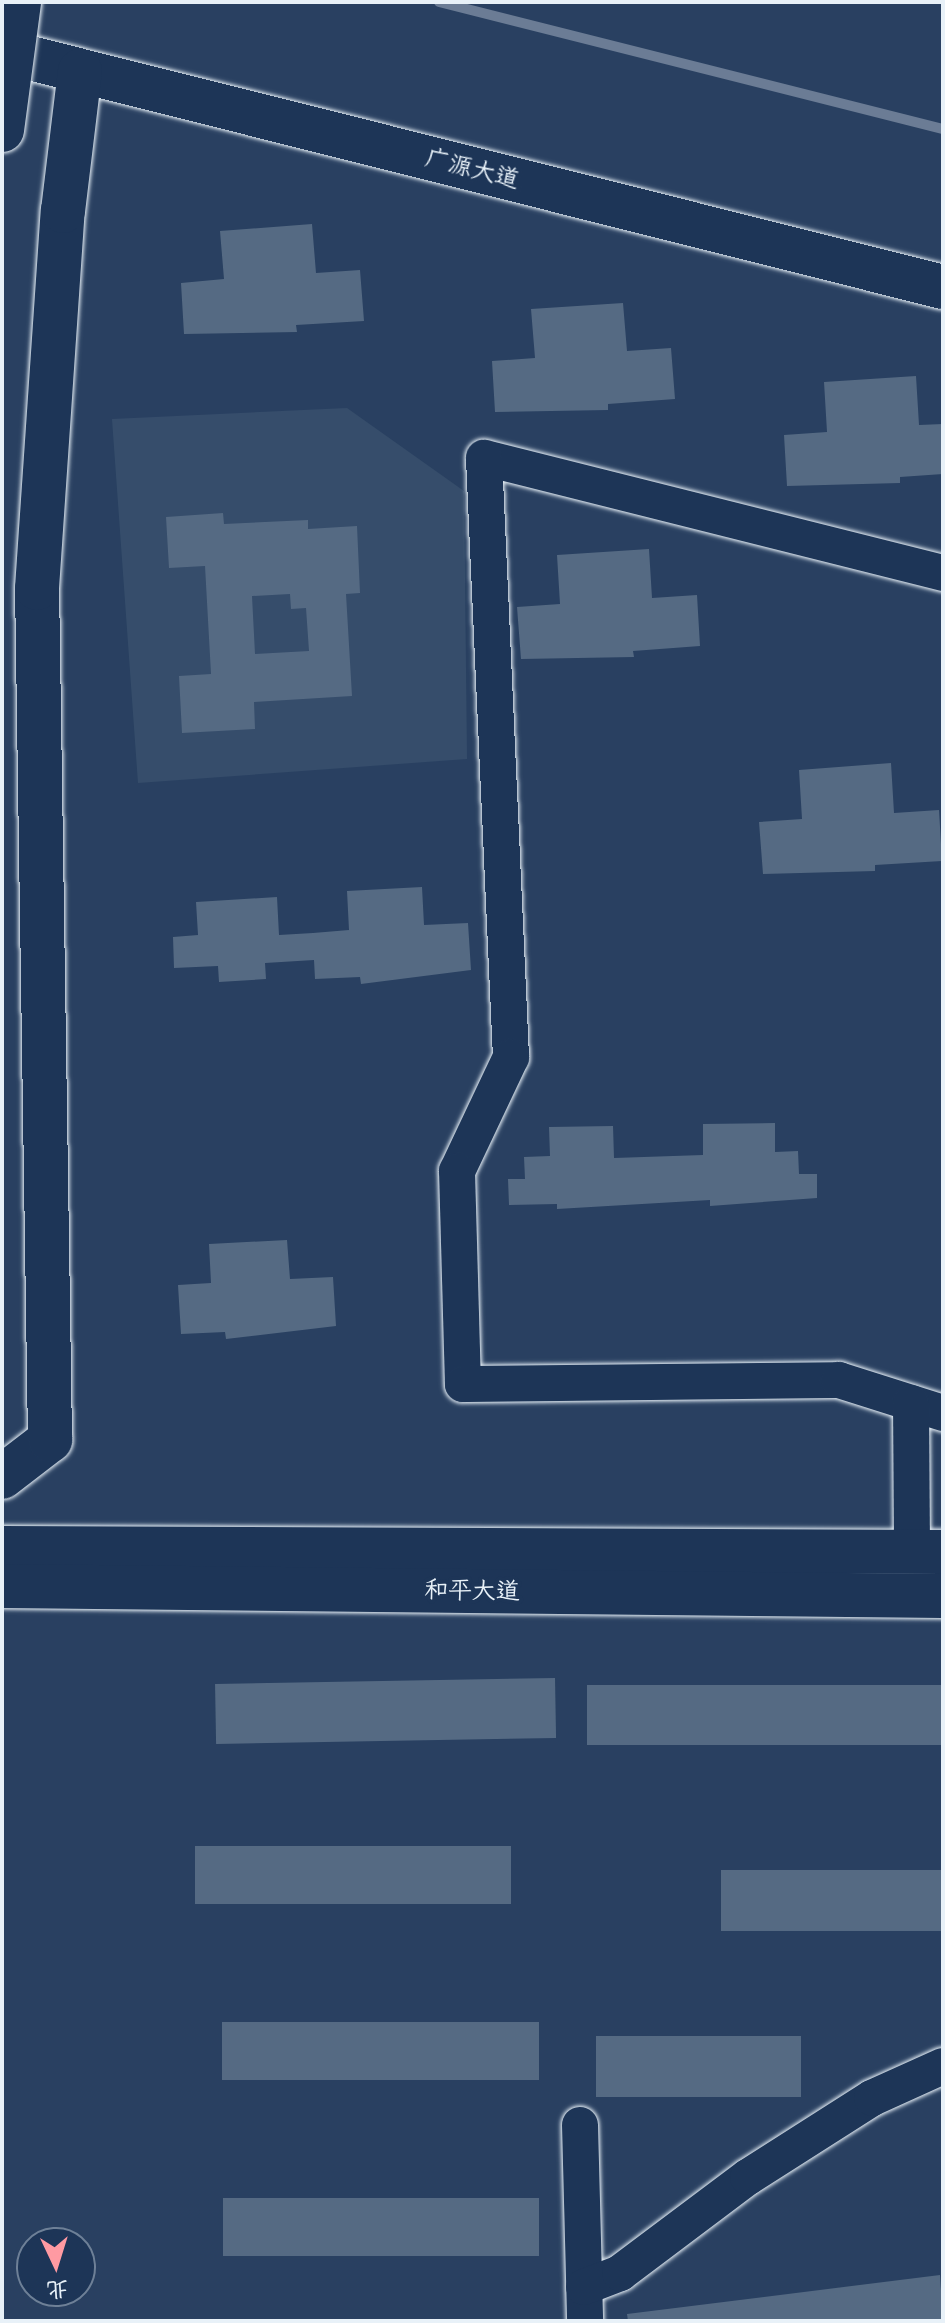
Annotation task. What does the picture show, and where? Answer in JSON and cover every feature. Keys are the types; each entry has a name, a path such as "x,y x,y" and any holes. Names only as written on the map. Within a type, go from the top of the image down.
{"street":[{"path":"2,130 19,2"},
{"name":"广源大道","path":"2,51 943,287"},
{"path":"2,1477 50,1440 37,588 63,211 80,71"},
{"path":"928,1552 927,1408 839,1380 463,1384 457,1171 511,1057 484,458 943,573"},
{"name":"和平大道","path":"2,1548 928,1552"},
{"name":"和平大道","path":"2,1586 943,1596"},
{"path":"585,2304 620,2273 748,2177 872,2098 943,2066"},
{"path":"580,2125 585,2304"}],"shaded area":[{"path":"347,408 464,491 467,759 138,783 112,419"}],"building":[{"path":"312,224 316,273 360,270 364,321 296,325 297,332 184,334 181,283 224,279 220,231"},
{"path":"623,303 627,351 671,348 675,399 608,404 608,410 495,412 492,361 535,358 531,309"},
{"path":"916,376 919,425 943,424 943,474 900,477 900,483 787,486 784,435 827,432 824,382"},
{"path":"223,513 224,524 308,520 308,529 357,526 360,593 346,594 352,696 254,702 255,729 182,733 179,676 211,674 205,566 169,568 166,517","holes":["290,594 291,609 306,608 309,651 255,654 252,596"]},
{"path":"649,549 652,598 697,595 700,646 633,651 634,657 521,659 517,607 560,604 557,555"},
{"path":"891,763 894,813 939,810 942,861 875,865 875,871 763,874 759,822 802,819 799,770"},
{"path":"422,887 424,925 468,923 471,970 361,984 360,977 315,979 314,960 265,963 266,979 219,982 218,966 174,968 173,937 198,935 196,902 277,897 279,935 313,933 349,930 347,891"},
{"path":"775,1123 775,1152 798,1151 799,1174 817,1174 817,1198 710,1206 710,1200 557,1209 557,1204 509,1205 508,1179 525,1179 524,1157 550,1156 549,1127 613,1126 614,1158 703,1155 703,1124"},
{"path":"287,1240 290,1279 333,1277 336,1326 226,1339 225,1332 181,1334 178,1285 211,1283 209,1244"},
{"path":"555,1678 556,1738 216,1744 215,1684"},
{"path":"587,1685 943,1685 943,1745 587,1745"},
{"path":"195,1846 511,1846 511,1904 195,1904"},
{"path":"721,1870 943,1870 943,1931 721,1931"},
{"path":"222,2022 539,2022 539,2080 222,2080"},
{"path":"596,2036 801,2036 801,2097 596,2097"},
{"path":"223,2198 539,2198 539,2256 223,2256"},
{"path":"940,2275 943,2321 628,2321 627,2314"}],"waterway":[{"path":"439,2 943,129"}]}
